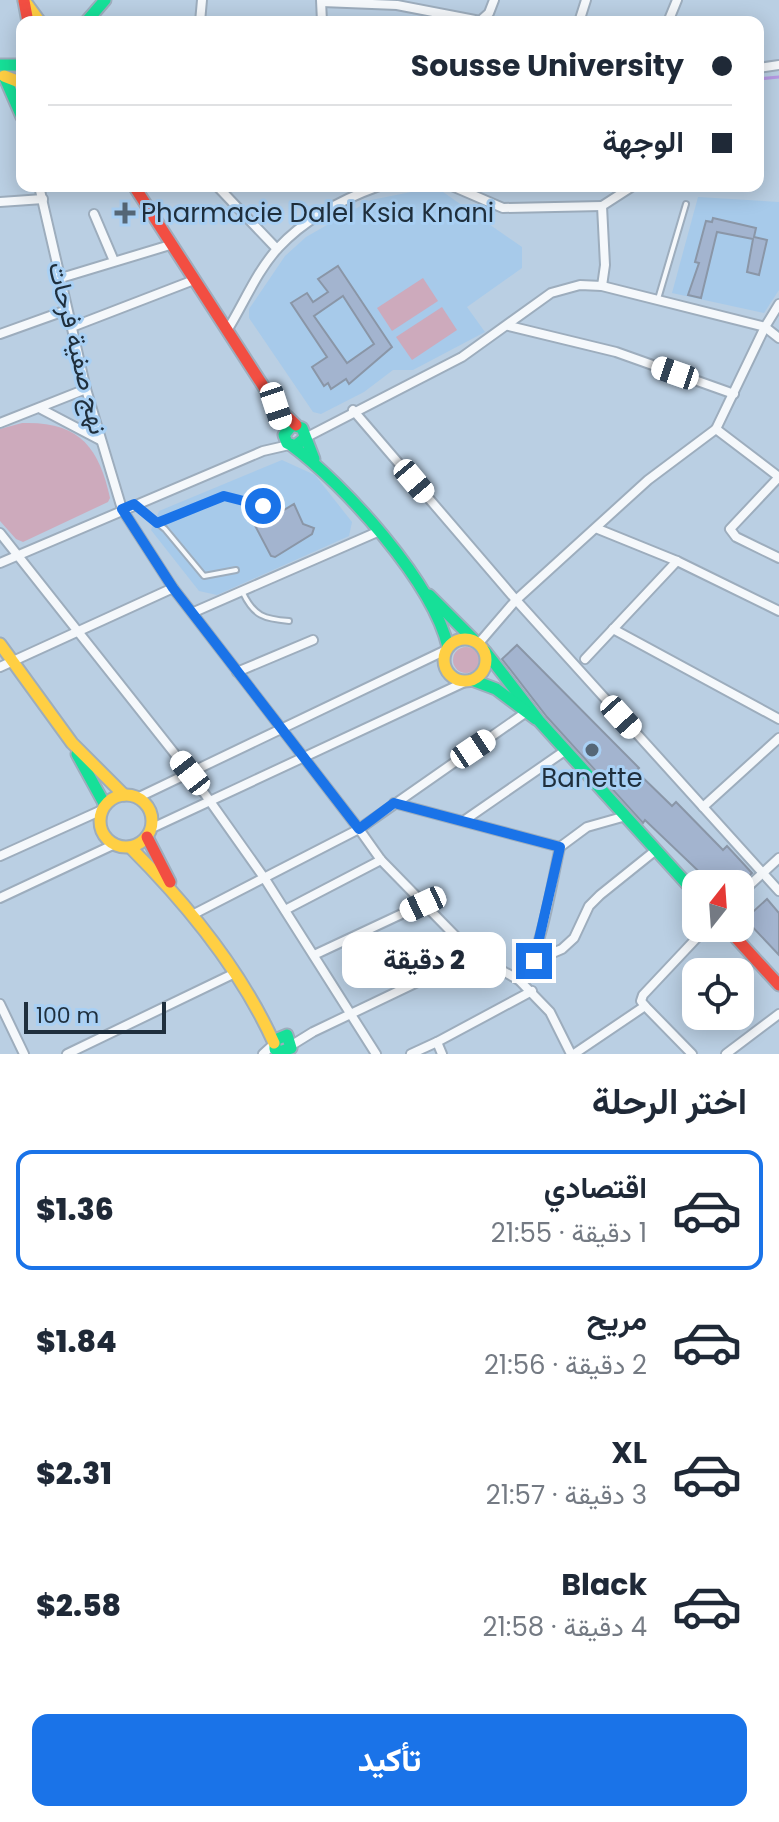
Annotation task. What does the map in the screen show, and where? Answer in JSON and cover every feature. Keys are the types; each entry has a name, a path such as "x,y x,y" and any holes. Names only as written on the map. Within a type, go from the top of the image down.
{"main road":[{"path":"27,16 24,0 36,16"},
{"path":"91,16 105,0"},
{"path":"1,71 16,104"},
{"path":"138,192 276,406 288,442 316,463 425,592 479,645 540,722 682,879"},
{"path":"276,406 297,425 316,463"},
{"path":"288,442 286,428 297,425"},
{"path":"288,442 298,445 305,438"},
{"path":"425,592 444,628 447,672 496,689 540,722"},
{"path":"447,649 460,639 479,645"},
{"path":"0,644 67,736 103,778 124,795 137,798 149,809 148,833 173,890"},
{"path":"469,680 486,665 479,645"},
{"path":"67,736 104,807 101,830 115,844 130,847 173,890 259,1010 291,1042 287,1052 277,1049 259,1010"},
{"path":"104,807 124,795"},
{"path":"130,847 148,833"},
{"path":"740,942 779,985"}],"street":[{"path":"322,1 397,5 454,16"},
{"name":"نهج صفية فرحات","path":"41,192 86,389 122,509 173,588 381,860 474,955 519,980 532,991 550,1012 573,1054"},
{"path":"223,192 277,249"},
{"path":"228,329 277,249 304,226 348,197 362,192"},
{"path":"466,192 503,208 522,210 602,206 624,192"},
{"path":"0,202 43,199"},
{"path":"602,206 605,265 602,286"},
{"path":"94,214 114,261"},
{"path":"61,278 170,245"},
{"path":"72,327 194,280"},
{"path":"305,438 327,423 462,357 551,293 580,285 602,286 765,327 779,338"},
{"path":"479,645 516,600 598,529 648,480 716,429 779,304"},
{"path":"0,334 67,310"},
{"path":"509,326 616,352 734,394"},
{"path":"0,423 86,389"},
{"path":"41,409 100,440"},
{"path":"353,410 516,600 779,891"},
{"path":"297,425 327,423"},
{"path":"716,429 779,477 730,529 736,537 779,558"},
{"path":"0,563 122,509 288,442"},
{"path":"598,529 677,561 779,611"},
{"path":"0,533 79,629 211,802 265,879 376,1054"},
{"path":"194,612 375,533"},
{"path":"585,659 677,561"},
{"path":"0,667 173,588"},
{"path":"613,629 779,719"},
{"path":"237,672 313,640"},
{"path":"137,798 447,649"},
{"path":"148,833 469,680"},
{"path":"192,915 359,829 525,713"},
{"path":"703,807 779,738"},
{"path":"465,820 566,750"},
{"path":"394,803 560,847"},
{"path":"0,856 104,807"},
{"path":"519,980 534,961 560,847 587,827 626,816"},
{"path":"0,898 115,844"},
{"path":"534,961 562,949 574,938 589,906 656,850"},
{"path":"754,881 779,858"},
{"path":"285,910 381,860"},
{"path":"314,955 423,904"},
{"path":"692,1054 641,1001 643,995 693,942"},
{"path":"291,1042 474,955"},
{"path":"67,1054 233,974"},
{"path":"411,1054 532,991"},
{"path":"0,1004 24,1054"},
{"path":"573,1054 645,1006"},
{"path":"726,1054 779,1014"},
{"path":"437,1042 442,1054"},
{"path":"263,1054 277,1049"}],"lane":[{"path":"658,299 686,204"},
{"path":"157,523 224,496 263,506"},
{"path":"134,504 157,523 204,576 236,570"},
{"path":"242,591 252,611 264,619 289,621"}],"shaded area":[{"path":"411,192 443,192 522,247 522,268 467,307 485,332 413,370 393,370 364,392 321,414 313,412 249,318 249,309 285,256 306,237 371,200"},
{"path":"698,197 779,202 779,290 764,313 672,293"},
{"path":"423,278 438,301 392,331 377,308"},
{"path":"442,307 457,330 412,360 396,337"},
{"path":"22,423 58,427 72,432 83,441 100,464 110,498 108,502 23,542 16,539 0,521 0,429"},
{"path":"282,460 315,475 352,522 349,536 217,595 199,591 151,530 159,511"},
{"path":"466,647 475,651 479,660 475,669 466,673 457,669 453,660 457,651"}],"building":[{"path":"713,218 756,228 754,237 767,240 759,275 747,272 753,239 717,232 701,298 688,295 699,263 695,262 706,221 712,222"},
{"path":"338,266 392,347 349,384 346,379 331,389 328,383 324,386 312,367 327,357 291,303 307,293 313,302 328,292 318,279","holes":["343,296 374,344 347,363 314,316"]},
{"path":"294,504 303,524 314,528 312,534 275,557 271,556 251,518 254,511 274,516"},
{"path":"517,645 639,768 636,771 672,806 676,802 723,850 727,846 749,870 697,870 645,820 643,823 547,717 502,659"},
{"path":"767,899 779,913 779,955 754,929 754,911"}],"waterway":[{"path":"764,78 779,77"}],"traffic: fast":[{"path":"91,16 105,0"},
{"path":"0,65 16,65"},
{"path":"4,76 16,103"},
{"path":"305,438 295,446 287,443 284,435 292,425 302,428 314,459"},
{"path":"291,445 336,484 384,536 425,594 448,647"},
{"path":"429,595 473,639"},
{"path":"485,651 540,722 682,879"},
{"path":"472,680 496,689 536,719"},
{"path":"77,754 105,805"},
{"path":"280,1052 291,1048 287,1035 275,1040 275,1049 282,1054"}],"traffic: slow":[{"path":"24,0 36,16"},
{"path":"4,76 16,81"},
{"path":"465,639 480,645 486,660 480,675 465,681 450,675 444,660 450,645 465,639"},
{"path":"0,644 72,743 124,795"},
{"path":"126,795 144,803 152,821 144,839 126,847 108,839 100,821 108,803 126,795"},
{"path":"130,847 172,891 211,939 246,990 274,1043"}],"traffic: jam":[{"path":"24,1 27,16"},
{"path":"138,192 276,406 296,425"},
{"path":"147,837 170,882"},
{"path":"740,942 779,985"}],"place":[{"name":"Pharmacie Dalel Ksia Knani","path":"125,213"},
{"name":"Banette","path":"592,750"}],"route":[{"path":"263,506 224,496 157,523 134,504 122,509 173,588 359,829 394,803 560,847 534,961"}]}
